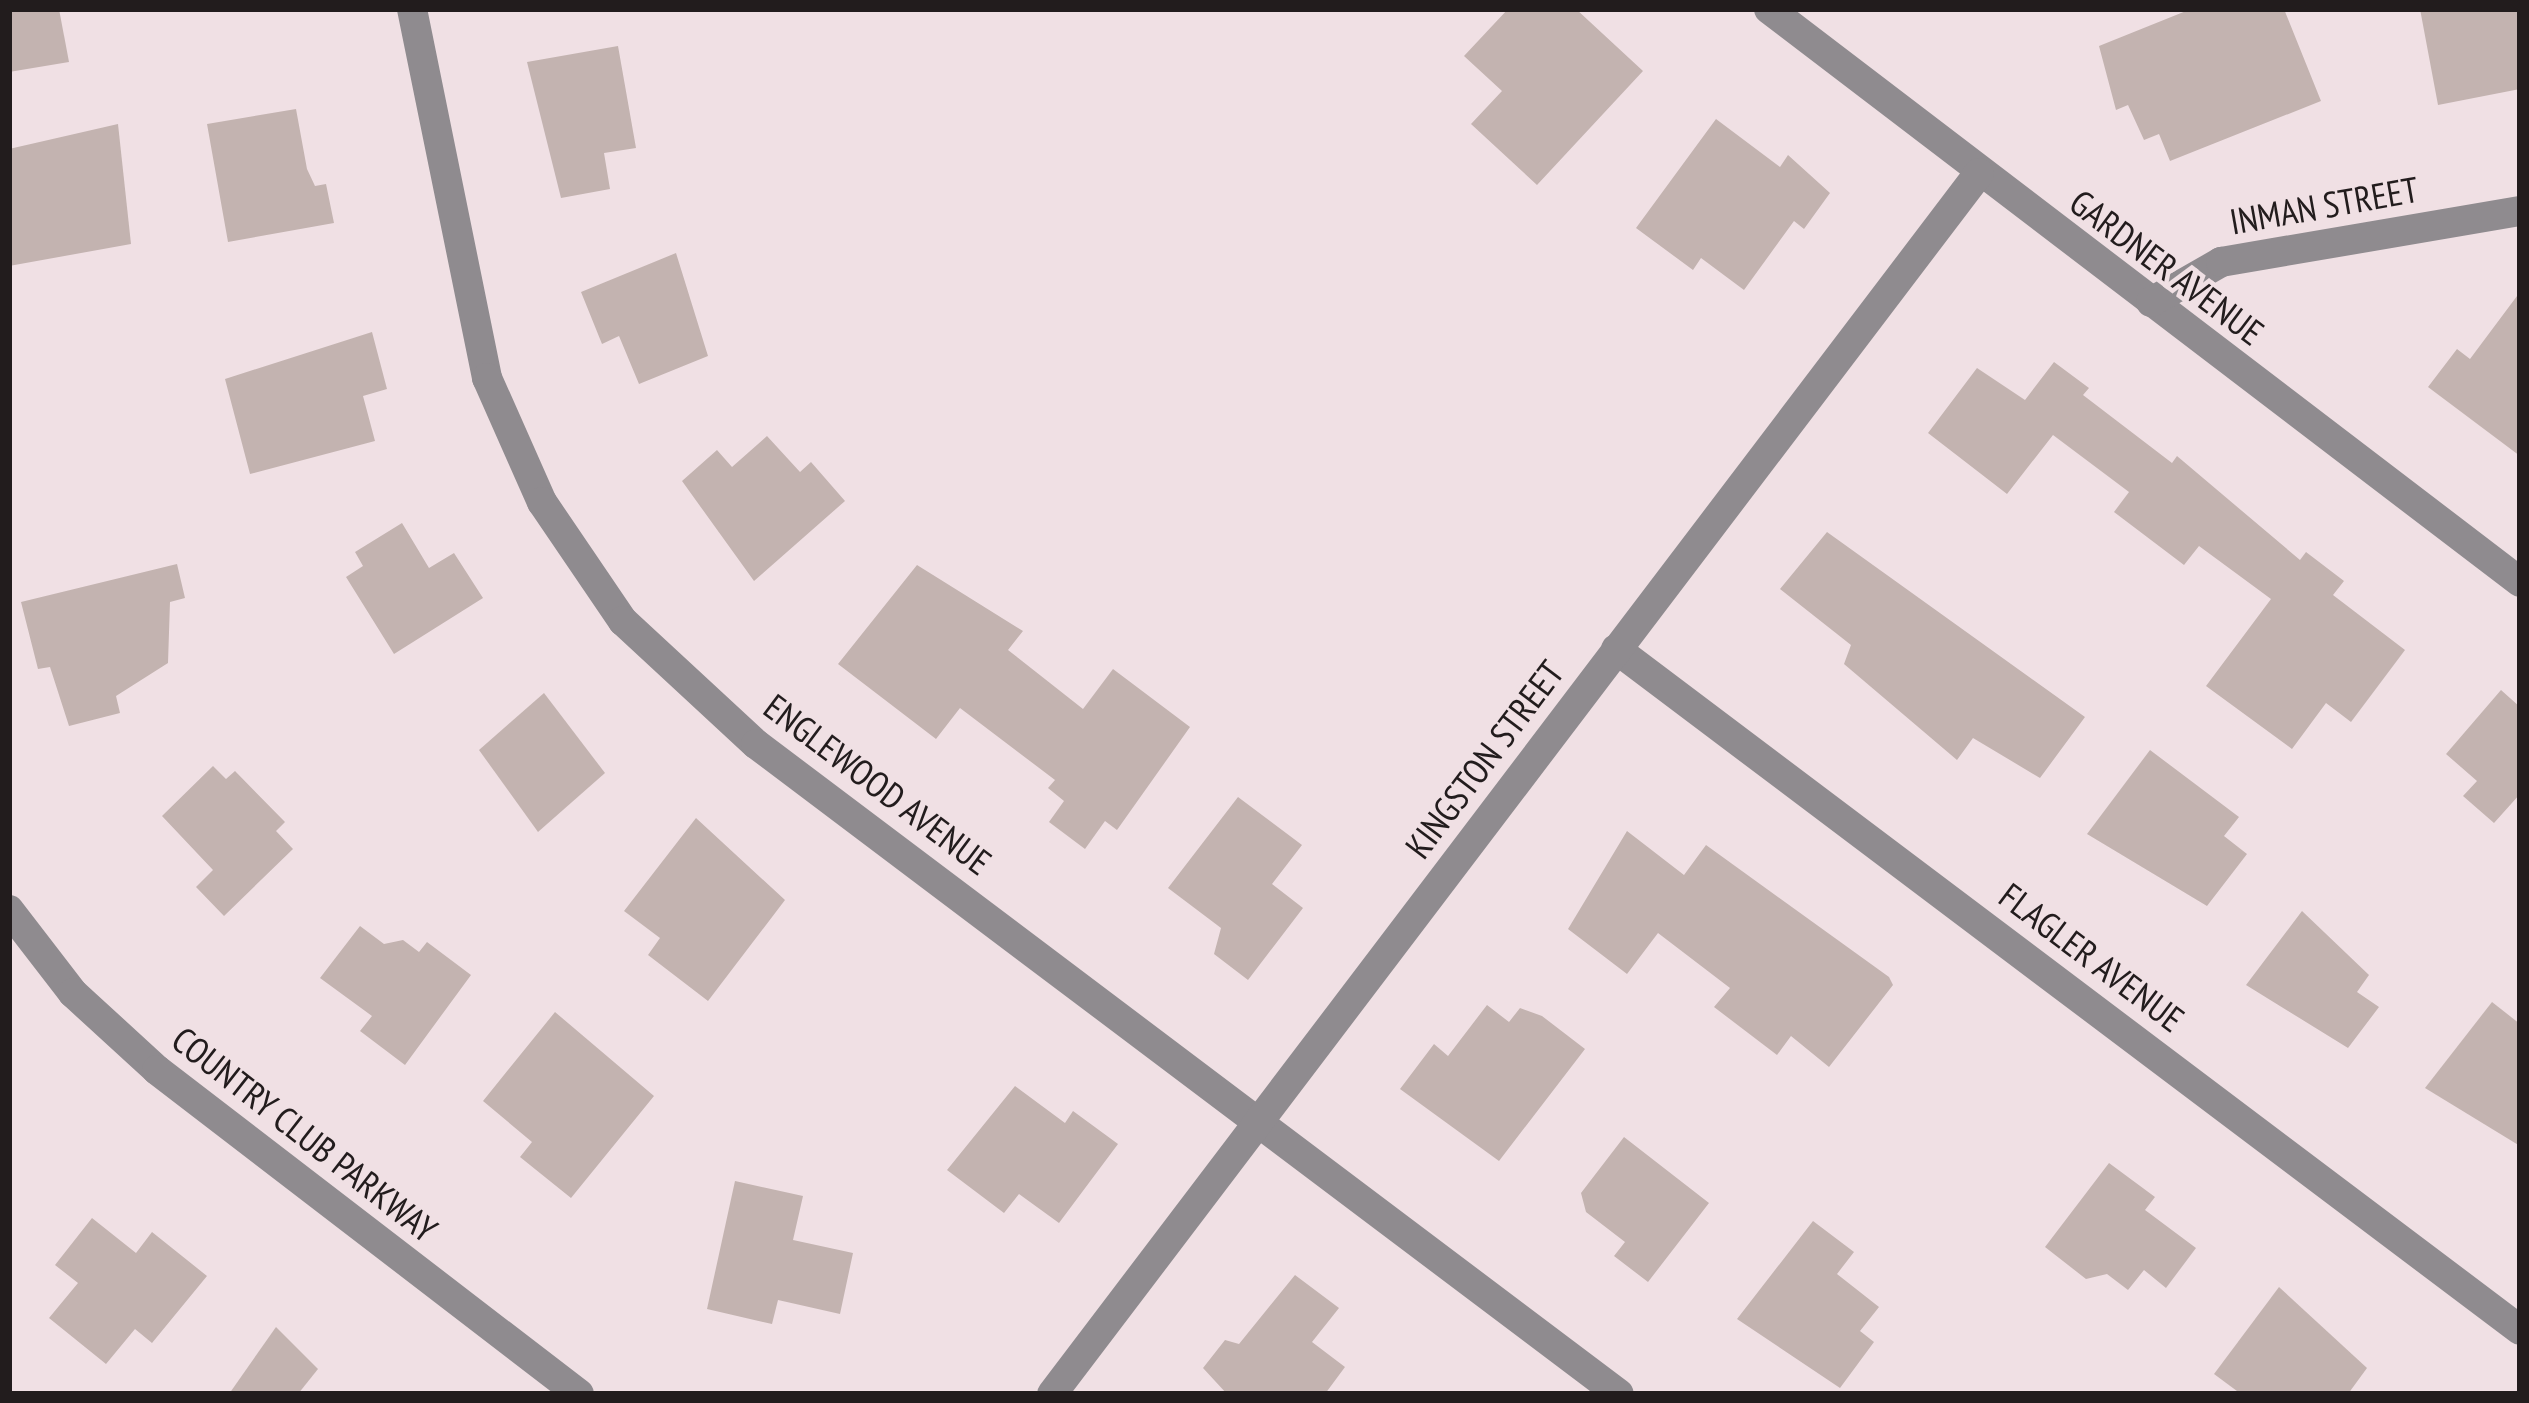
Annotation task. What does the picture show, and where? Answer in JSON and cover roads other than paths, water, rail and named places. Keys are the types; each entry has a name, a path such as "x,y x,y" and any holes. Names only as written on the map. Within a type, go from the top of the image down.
{"street":[{"name":"ENGLEWOOD AVENUE","path":"412,9 487,378 542,502 623,621 756,743 1619,1394"},
{"name":"GARDNER AVENUE","path":"1769,9 2520,582"},
{"name":"KINGSTON STREET","path":"1052,1394 1979,173"},
{"name":"INMAN STREET","path":"2151,302 2221,262 2520,212"},
{"name":"FLAGLER AVENUE","path":"1616,649 2520,1330"},
{"name":"COUNTRY CLUB PARKWAY","path":"9,910 114,1034 579,1394"}]}
